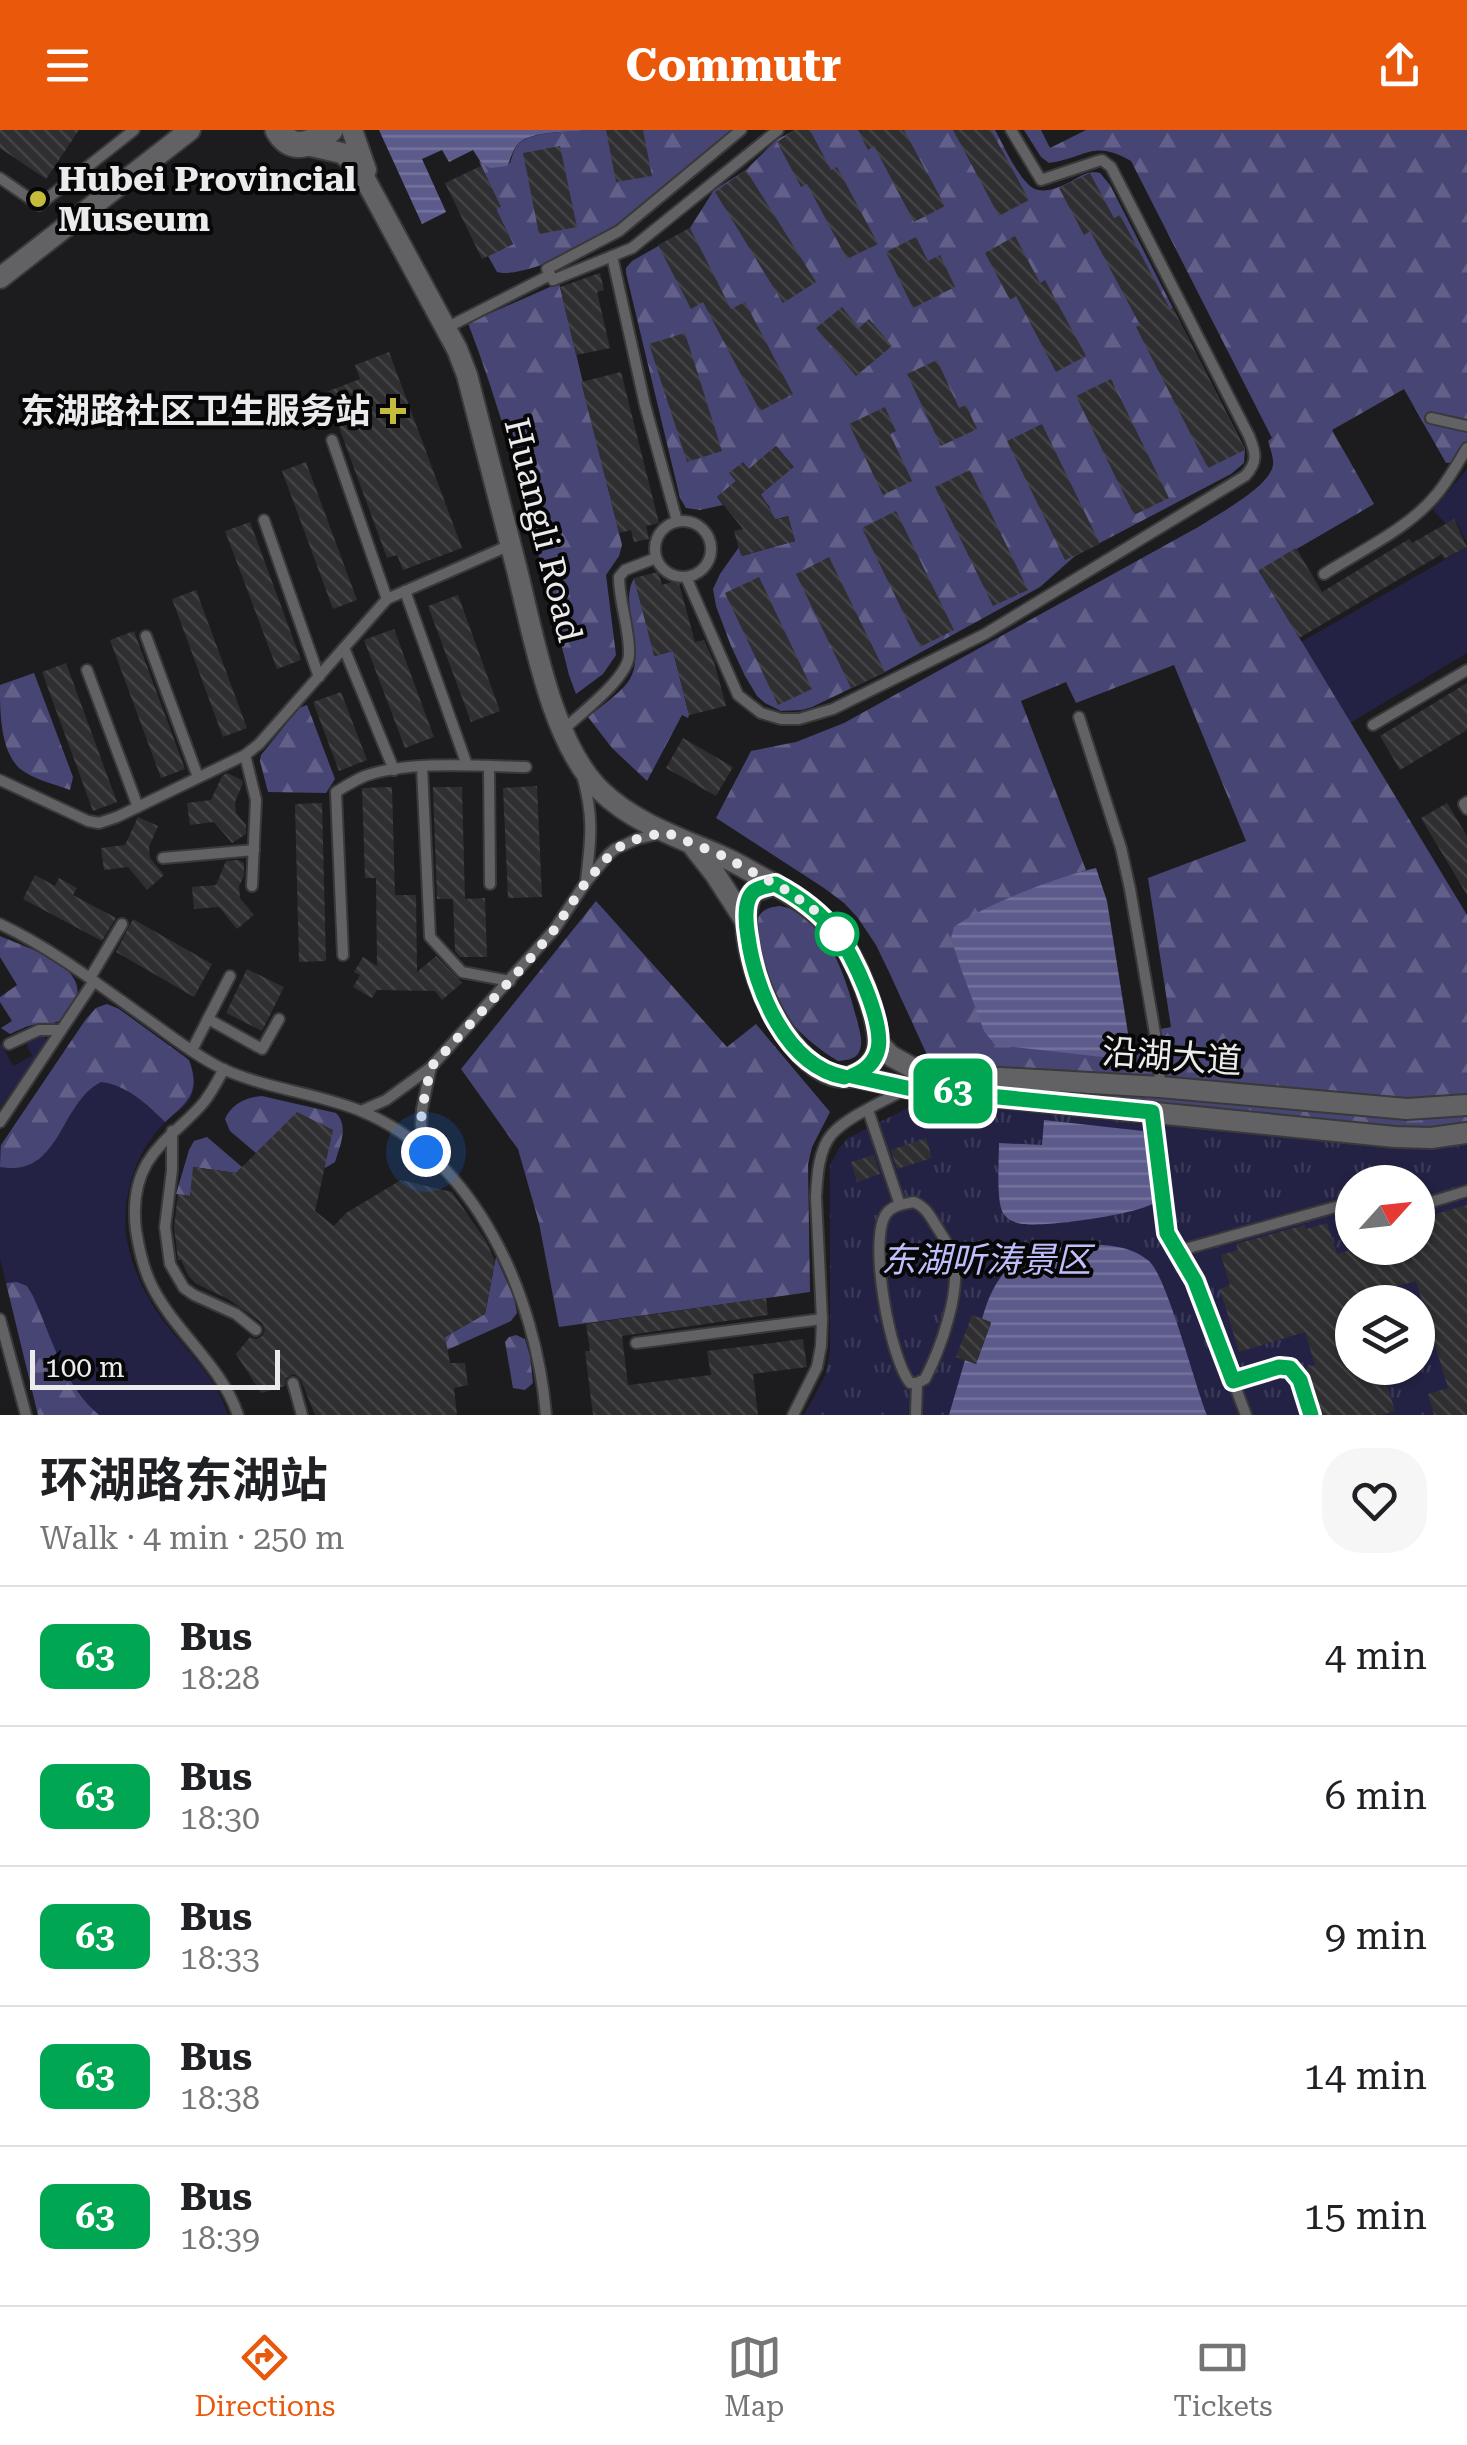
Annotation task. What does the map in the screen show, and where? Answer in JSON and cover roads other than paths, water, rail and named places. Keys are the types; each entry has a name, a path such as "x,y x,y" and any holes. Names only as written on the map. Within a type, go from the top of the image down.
{"street":[{"path":"0,278 190,130"},
{"name":"Huangli Road","path":"278,130 286,142 336,151 359,168 446,328 467,375 544,672 577,761 602,792 665,832 723,856 775,884 821,916 846,946 867,994 880,1044"},
{"path":"301,144 330,130"},
{"name":"Huangli Road","path":"352,130 372,191"},
{"path":"691,844 716,874 746,922"},
{"path":"775,884 753,892 748,900 746,922 758,982 782,1032 822,1070 838,1076 907,1088 1415,1138 1467,1133"},
{"path":"852,1076 868,1066 880,1044"},
{"name":"沿湖大道","path":"880,1044 904,1064 934,1073 1160,1087 1407,1110 1467,1105"}],"lane":[{"path":"0,178 39,205 134,130"},
{"path":"741,130 619,230 547,269 553,280 632,248 778,130"},
{"path":"686,577 738,695 761,713 799,719 833,709 985,634 1254,467 1256,457 1249,436 1111,167 1098,160 1041,180 1011,130"},
{"path":"612,256 645,405 677,521"},
{"path":"446,328 550,274"},
{"path":"1431,418 1467,426"},
{"path":"332,440 387,599"},
{"path":"1324,574 1422,510 1436,496 1467,448"},
{"path":"264,520 318,677"},
{"path":"686,520 702,528 710,554 702,569 686,577 668,573 660,566 654,548 661,530 686,520"},
{"path":"0,780 94,823 138,807 259,744 387,599 511,545"},
{"path":"563,730 627,664 619,577 626,570 656,558"},
{"path":"404,591 467,765"},
{"path":"146,636 198,778"},
{"path":"344,648 394,770"},
{"path":"87,670 138,807"},
{"path":"1374,725 1467,670"},
{"path":"1080,717 1130,889 1158,1051 1160,1087"},
{"path":"244,754 256,800 252,886"},
{"path":"577,761 592,814 586,882"},
{"path":"343,955 336,792 367,776 394,770 467,765 526,767"},
{"path":"489,766 490,884"},
{"path":"422,768 430,937 462,972 510,981"},
{"path":"361,1111 386,1100 431,1067 554,930 586,882 615,849 665,832"},
{"path":"164,858 254,850"},
{"path":"0,924 46,948 224,1070 361,1111 398,1130 426,1152 470,1202 506,1258 540,1358 546,1415"},
{"path":"0,1122 61,1030 122,924"},
{"path":"192,1050 230,976"},
{"path":"208,1018 262,1049 279,1018"},
{"path":"10,1044 39,1030 61,1030"},
{"path":"426,1152 421,1124 431,1067"},
{"path":"224,1070 204,1102 172,1131 149,1160 135,1198 138,1244 148,1276 162,1303 217,1372 238,1415"},
{"path":"793,1415 816,1368 821,1346 816,1198 820,1164 832,1134 907,1088"},
{"path":"868,1110 900,1205"},
{"path":"1152,1112 1165,1226 1195,1281 1246,1415"},
{"path":"172,1131 166,1209 170,1264 184,1288 236,1314 256,1330"},
{"path":"1435,1201 1467,1191"},
{"path":"916,1415 918,1384 927,1375 944,1332 954,1261 926,1210 914,1202 889,1210 882,1224 881,1274 900,1366 910,1383 918,1384"},
{"path":"1178,1252 1335,1207"},
{"path":"162,1303 184,1288"},
{"path":"0,1319 26,1415"},
{"path":"636,1344 822,1319"},
{"path":"1233,1381 1279,1367 1290,1368 1300,1380 1311,1415"},
{"path":"293,1383 302,1415"}],"place":[{"name":"Hubei Provincial Museum","path":"38,199"},
{"name":"东湖路社区卫生服务站","path":"393,411"}],"park label":[{"name":"东湖听涛景区","path":"986,1260"}]}
